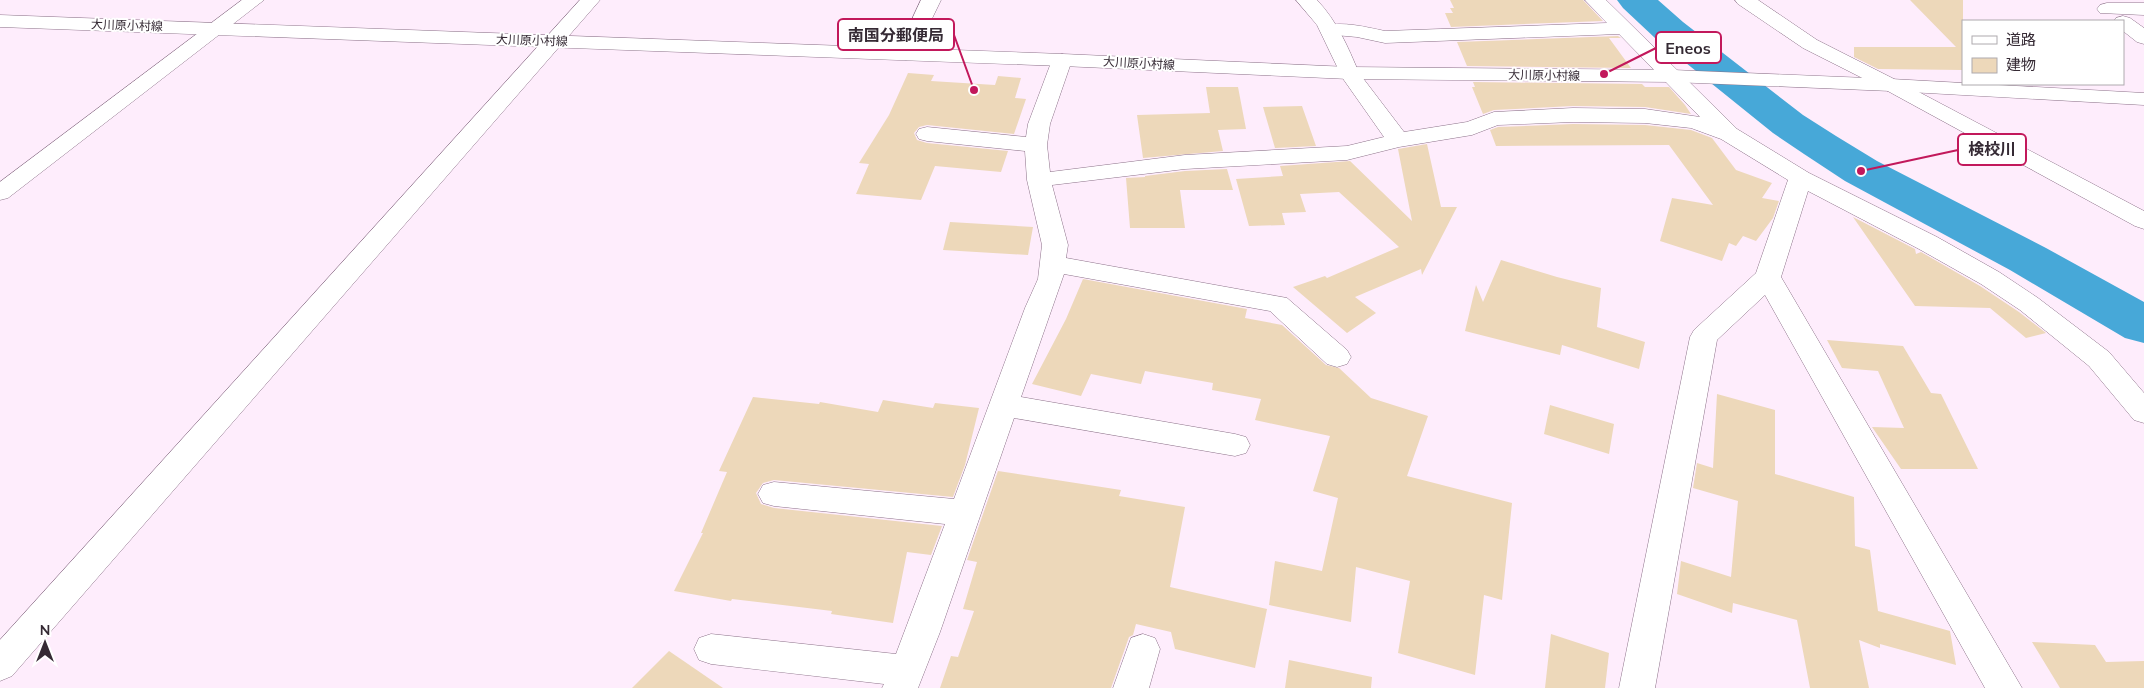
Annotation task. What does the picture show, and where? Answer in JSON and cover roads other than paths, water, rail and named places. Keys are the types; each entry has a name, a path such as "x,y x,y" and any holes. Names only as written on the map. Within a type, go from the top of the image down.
{"street":[{"path":"0,193 254,0"},
{"path":"0,665 590,0"},
{"path":"906,54 931,0"},
{"path":"1306,0 1321,14 1331,30 1349,73 1398,140"},
{"path":"1595,0 1729,134"},
{"path":"1745,0 1810,44 1891,85 2144,221"},
{"path":"2101,4 2144,9"},
{"path":"2101,4 2121,20"},
{"name":"大川原小村線","path":"0,21 1063,60 1349,73 1673,76 2144,98"},
{"path":"2124,23 2144,38"},
{"path":"1331,30 1357,31 1385,37 1623,28"},
{"path":"711,649 902,680 924,632 964,513 1051,279 1055,245 1039,180 1036,145 1039,124 1063,60"},
{"path":"1039,180 1185,162 1347,153 1398,140 1472,128 1494,118 1573,115 1645,116 1694,122 1729,134 1801,178 1928,243 1990,278 2030,304 2098,359 2144,412"},
{"path":"927,134 1036,145"},
{"path":"1637,688 1704,337 1768,277 1801,178"},
{"path":"1053,264 1278,304 1337,357"},
{"path":"1768,277 2004,688"},
{"path":"1003,405 1235,445"},
{"path":"774,494 964,513"},
{"path":"1131,688 1143,649"}],"waterway":[{"path":"1636,0 1669,30 1788,124 1820,145 1861,171 2028,259 2144,325"}],"place":[{"name":"Eneos","path":"1604,74"},
{"name":"南国分郵便局","path":"974,90"},
{"name":"検校川","path":"1861,171"}]}
